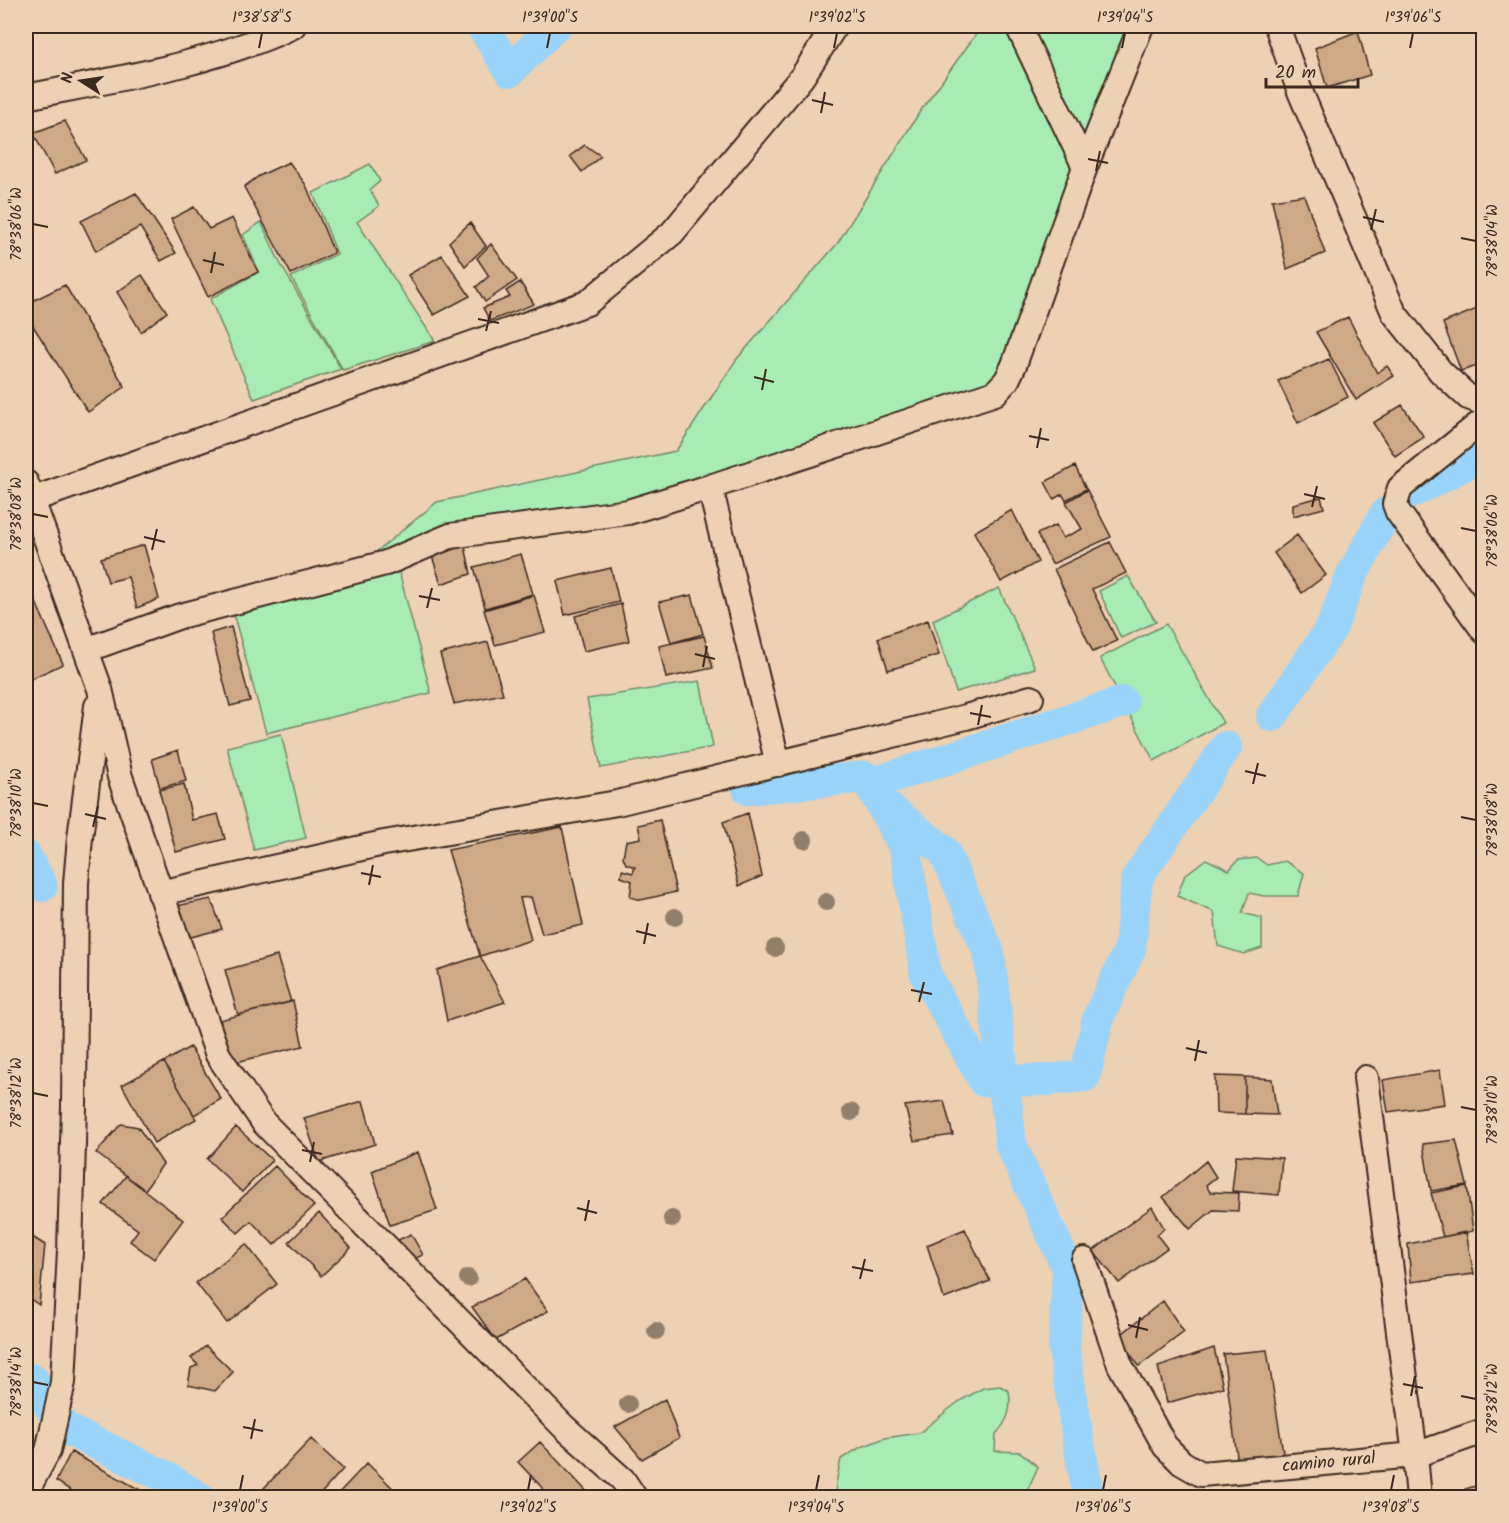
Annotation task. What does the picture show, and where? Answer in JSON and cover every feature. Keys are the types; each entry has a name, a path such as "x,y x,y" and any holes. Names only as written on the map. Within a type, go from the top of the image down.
{"street":[{"path":"26,97 166,69 259,42 293,26"},
{"path":"635,1497 623,1480 564,1427 264,1123 218,1055 120,777 100,689 28,492 587,303 672,233 802,77 835,26"},
{"path":"1018,26 1085,167"},
{"path":"86,650 180,616 386,563 450,536 628,512 995,393 1007,380 1014,365 1085,167 1141,26"},
{"path":"1277,26 1299,89 1394,313 1441,372 1468,397 1484,403"},
{"path":"1484,420 1400,488 1395,504 1398,512 1484,631"},
{"path":"710,487 778,764"},
{"path":"26,1492 48,1451 62,1388 72,1173 76,883 100,689"},
{"path":"160,893 384,843 617,803 966,717 1031,698"},
{"path":"1366,1078 1419,1497"},
{"name":"camino rural","path":"1084,1260 1120,1365 1165,1446 1182,1463 1201,1474 1415,1455 1484,1431"}],"green space":[{"path":"982,26 1132,26 994,380 985,393 718,479 365,561 437,502 676,451 736,360 837,244 919,113"},
{"path":"370,164 380,181 370,190 379,206 357,222 435,341 343,370 291,277 337,254 313,193"},
{"path":"261,222 280,263 341,369 254,399 210,299 259,272 243,235"},
{"path":"399,572 431,693 266,733 234,616"},
{"path":"1128,576 1156,622 1121,638 1099,591"},
{"path":"999,588 1035,668 956,692 933,620"},
{"path":"1166,624 1223,723 1154,761 1100,658"},
{"path":"700,681 713,747 601,768 587,699"},
{"path":"281,734 306,838 254,850 227,747"},
{"path":"1257,858 1267,865 1285,861 1304,873 1298,896 1264,896 1249,893 1242,913 1262,918 1262,948 1244,954 1218,946 1214,912 1177,896 1185,875 1206,859 1229,870 1238,860"},
{"path":"1000,1386 1009,1391 1010,1403 1004,1424 996,1434 995,1451 1020,1452 1038,1467 1024,1497 971,1497 963,1492 943,1498 837,1497 836,1483 841,1459 859,1448 885,1438 919,1433 958,1402 983,1388"}],"building":[{"path":"1358,31 1370,75 1327,88 1315,48"},
{"path":"65,121 86,160 55,174 33,133"},
{"path":"585,145 601,156 582,172 570,156"},
{"path":"289,162 306,185 334,253 291,274 244,187 259,176"},
{"path":"136,193 176,253 161,261 140,227 96,251 81,221"},
{"path":"1304,195 1325,253 1287,269 1272,200"},
{"path":"194,207 209,229 232,218 258,272 208,297 171,219"},
{"path":"470,223 486,246 465,266 449,242"},
{"path":"491,244 517,280 485,302 476,287 489,276 477,258"},
{"path":"442,255 470,296 434,315 408,275"},
{"path":"142,275 167,312 141,332 117,292"},
{"path":"520,282 534,304 490,321 483,308 510,297 506,291"},
{"path":"65,285 125,387 88,412 26,315 26,304"},
{"path":"1484,306 1484,364 1461,371 1443,323"},
{"path":"1348,317 1377,373 1387,366 1394,376 1356,400 1316,332"},
{"path":"1329,359 1348,397 1298,423 1278,381"},
{"path":"1402,405 1424,437 1395,456 1373,423"},
{"path":"1075,466 1086,489 1066,500 1062,494 1054,499 1045,482"},
{"path":"1087,490 1111,537 1052,564 1037,534 1056,525 1063,538 1082,529 1066,502"},
{"path":"1321,497 1324,508 1293,516 1293,504"},
{"path":"1012,510 1038,562 1001,582 974,532"},
{"path":"1297,535 1326,575 1302,593 1274,553"},
{"path":"1110,542 1126,573 1092,589 1117,641 1093,652 1054,569"},
{"path":"144,545 159,599 137,608 128,577 108,582 101,558"},
{"path":"465,546 471,574 441,584 432,556"},
{"path":"521,554 533,594 485,608 474,567"},
{"path":"611,568 619,602 565,615 557,581"},
{"path":"26,582 63,664 26,681"},
{"path":"534,595 545,632 495,645 484,610"},
{"path":"692,595 703,634 671,643 659,602"},
{"path":"621,604 629,641 584,651 575,616"},
{"path":"928,620 939,655 888,670 878,638"},
{"path":"231,627 250,701 230,706 211,633"},
{"path":"704,636 713,668 666,678 659,646"},
{"path":"488,642 503,694 454,704 440,654"},
{"path":"178,750 186,781 160,788 152,759"},
{"path":"184,784 192,820 218,814 225,839 176,852 159,790"},
{"path":"748,813 762,876 739,886 723,822"},
{"path":"660,820 676,892 641,900 630,897 632,881 621,877 622,870 633,873 635,867 626,864 623,857 626,841 641,838 638,825"},
{"path":"562,827 583,925 542,934 531,897 520,898 531,940 480,956 448,850"},
{"path":"211,899 222,929 187,938 171,907"},
{"path":"277,956 291,1002 238,1015 225,970"},
{"path":"480,956 505,1002 447,1021 437,970"},
{"path":"293,1001 303,1046 232,1063 220,1020"},
{"path":"190,1047 221,1099 194,1115 164,1062"},
{"path":"164,1062 196,1119 154,1143 122,1085"},
{"path":"1440,1070 1445,1104 1388,1112 1383,1080"},
{"path":"1215,1076 1245,1077 1245,1114 1216,1113"},
{"path":"1245,1077 1272,1079 1277,1115 1245,1114"},
{"path":"363,1101 375,1144 319,1162 304,1118"},
{"path":"944,1101 953,1135 914,1141 905,1106"},
{"path":"121,1124 138,1127 163,1164 145,1190 96,1153"},
{"path":"236,1127 272,1160 242,1192 207,1159"},
{"path":"1456,1140 1467,1185 1431,1191 1423,1144"},
{"path":"418,1152 437,1210 390,1225 372,1171"},
{"path":"1236,1155 1282,1158 1279,1195 1232,1191"},
{"path":"1206,1161 1216,1177 1206,1185 1210,1192 1239,1193 1238,1211 1213,1210 1190,1229 1163,1197"},
{"path":"275,1166 314,1206 274,1245 251,1221 238,1233 222,1217"},
{"path":"126,1176 183,1220 154,1259 130,1241 138,1230 103,1204"},
{"path":"1467,1186 1473,1231 1443,1237 1431,1193"},
{"path":"1152,1207 1164,1228 1157,1235 1167,1248 1119,1283 1093,1251"},
{"path":"319,1213 351,1248 321,1276 289,1242"},
{"path":"965,1229 990,1281 944,1299 927,1245"},
{"path":"1466,1232 1474,1274 1411,1282 1408,1244"},
{"path":"26,1233 45,1245 39,1305 26,1296"},
{"path":"411,1234 423,1255 409,1261 398,1240"},
{"path":"246,1244 277,1284 227,1323 196,1283"},
{"path":"525,1279 548,1311 496,1340 472,1307"},
{"path":"1163,1301 1184,1332 1139,1366 1118,1337"},
{"path":"206,1346 233,1372 215,1391 188,1385 191,1368 198,1365 191,1358"},
{"path":"1214,1348 1223,1387 1167,1403 1158,1367"},
{"path":"1267,1350 1284,1459 1238,1464 1223,1354"},
{"path":"665,1399 679,1438 642,1459 615,1427"},
{"path":"311,1439 343,1469 317,1498 275,1498 264,1488"},
{"path":"540,1442 593,1498 552,1498 518,1462"},
{"path":"71,1452 144,1492 141,1498 82,1498 56,1481"},
{"path":"367,1463 403,1498 334,1498"},
{"path":"1476,1486 1480,1498 1467,1498 1465,1489"}],"waterway":[{"path":"482,26 510,71 555,26"},
{"path":"1410,493 1484,455"},
{"path":"1272,716 1332,627 1351,577 1386,513"},
{"path":"1123,702 870,784 905,848 926,975 984,1081 1047,1080 1085,1076 1098,1018 1130,949 1137,878 1226,747"},
{"path":"748,789 865,777 880,801 944,851 989,953 1011,1145 1068,1269 1064,1348 1089,1498"},
{"path":"26,856 42,886"},
{"path":"26,1378 33,1380 64,1428 166,1477 200,1498"}]}
